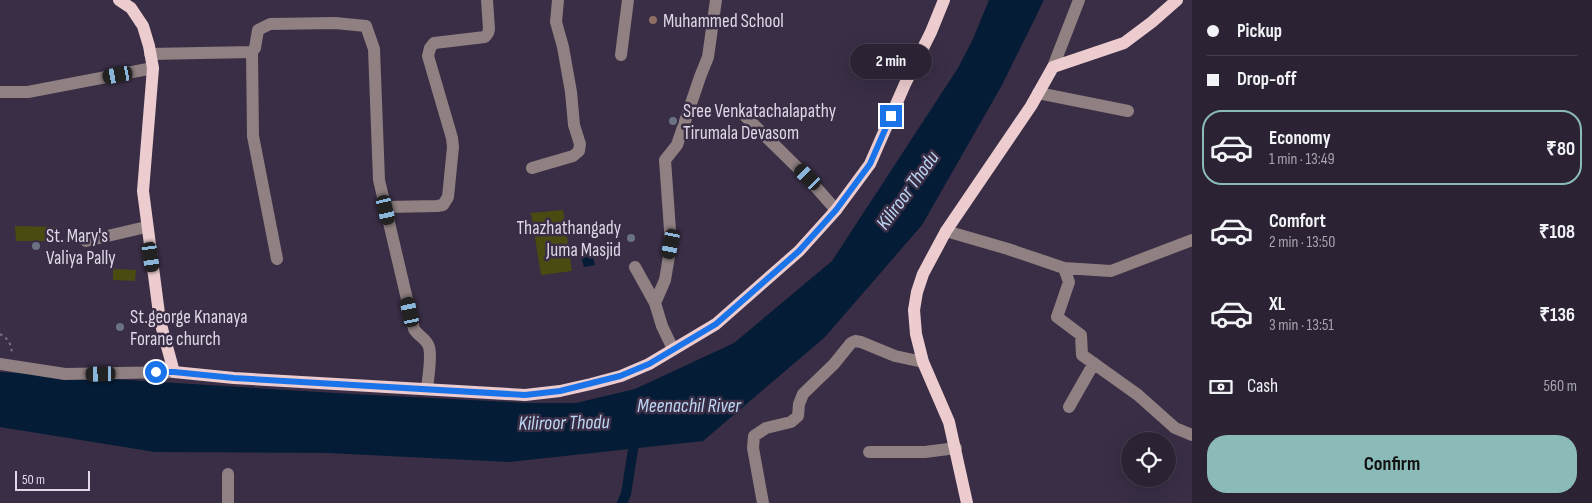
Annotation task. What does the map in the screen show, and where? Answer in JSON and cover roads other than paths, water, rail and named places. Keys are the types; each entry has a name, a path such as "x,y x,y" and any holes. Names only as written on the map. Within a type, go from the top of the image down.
{"main road":[{"path":"119,0 131,8 143,26 153,68 143,191 146,227 160,321 174,372 234,378 525,395 560,391 620,376 649,364 716,324 799,251 836,210 870,164 944,0"},
{"path":"967,503 949,422 923,362 916,334 914,310 916,292 923,274 946,231 1038,94 1053,67 1124,43 1177,0"}],"street":[{"path":"386,207 437,206 443,205 448,197 453,156 452,138 428,56 430,48 434,43 485,37 489,29 487,0"},
{"path":"532,168 573,156 579,151 580,144 574,125 566,65 556,22 558,0"},
{"path":"621,55 628,0"},
{"path":"655,303 664,280 671,244 665,160 678,144 708,57 716,0"},
{"path":"1053,67 1079,0"},
{"path":"276,259 253,136 252,52 255,48 258,30 270,24 335,23 366,26 374,49 379,180 414,329 417,335 424,339 429,347 427,389"},
{"path":"150,54 252,52"},
{"path":"0,92 28,92 153,68"},
{"path":"1038,94 1128,111"},
{"path":"745,116 808,177 836,210"},
{"path":"86,241 146,227"},
{"path":"946,231 1064,268 1111,272 1192,240"},
{"path":"636,268 655,303 662,326 673,349"},
{"path":"1064,268 1070,282 1057,317 1081,335 1082,355 1138,395 1175,428 1192,435"},
{"path":"763,503 753,448 754,436 766,428 790,422 798,416 799,404 803,394 834,364 852,343 855,341 861,342 895,356 923,362"},
{"path":"1069,407 1094,364"},
{"path":"6,365 65,374 174,372"},
{"path":"869,452 925,452 956,448"},
{"path":"228,474 228,503"}],"water":[{"name":"Meenachil River","path":"989,0 1044,0 1002,85 922,225 825,337 703,441 509,462 328,453 155,452 0,427 0,372 528,403 576,403 635,389 734,343 832,261 958,68 973,39"},
{"path":"592,255 595,265 584,267 581,256"}],"waterway":[{"path":"622,503 626,494 635,437"}],"place":[{"name":"Muhammed School","path":"653,20"},
{"name":"Sree Venkatachalapathy Tirumala Devasom","path":"673,121"},
{"name":"Thazhathangady Juma Masjid","path":"631,238"},
{"name":"St. Mary's Valiya Pally","path":"36,246"},
{"name":"St.george Knanaya Forane church","path":"120,327"}],"water label":[{"name":"Kiliroor Thodu","path":"907,190"},
{"name":"Kiliroor Thodu","path":"564,422"}]}
